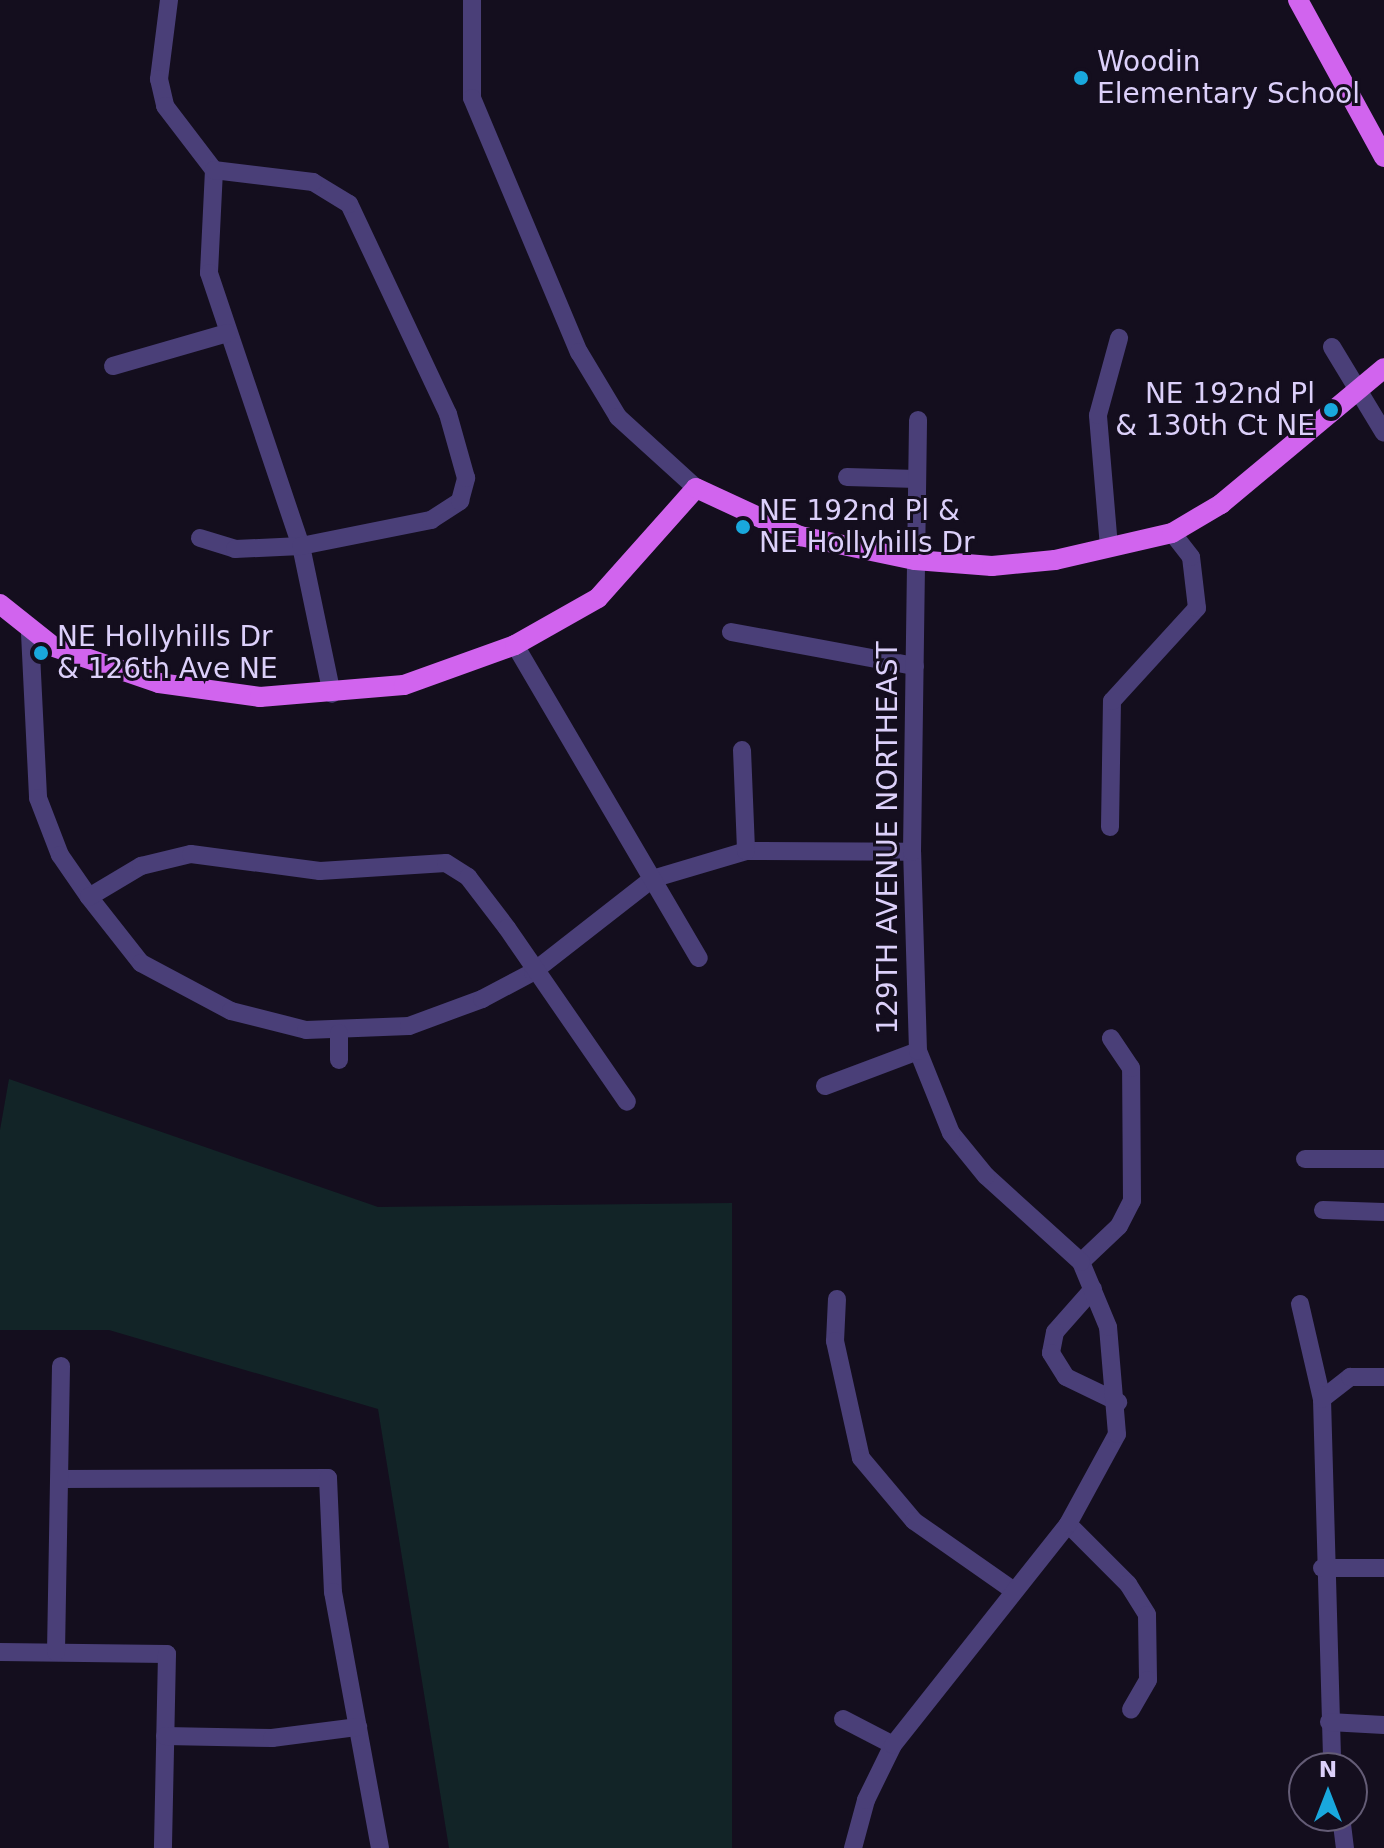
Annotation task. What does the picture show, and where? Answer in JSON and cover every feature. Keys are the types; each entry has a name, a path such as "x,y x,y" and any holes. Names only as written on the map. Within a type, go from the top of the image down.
{"main road":[{"path":"1298,0 1384,157"},
{"path":"0,604 30,633 159,683 260,697 332,694 404,685 515,645 598,598 696,488 800,536 915,560 992,566 1109,547 1172,533 1221,504 1384,368"}],"street":[{"path":"169,0 159,79 165,106 214,170 209,273 301,546 332,694"},
{"path":"472,0 472,98 579,352 618,417 696,488"},
{"path":"200,538 235,549 301,546 431,520 460,501 463,452 349,204 313,182 214,170"},
{"path":"113,366 227,333"},
{"path":"1109,547 1098,415 1119,338"},
{"path":"1332,347 1354,390 1384,433"},
{"name":"129TH AVENUE NORTHEAST","path":"853,1848 866,1800 893,1745 1068,1524 1107,1462 1118,1402 1108,1327 1081,1262 986,1176 951,1133 918,1051 912,852 918,420"},
{"path":"847,477 917,479"},
{"path":"1110,827 1112,701 1197,608 1191,557 1172,533"},
{"path":"731,632 915,666"},
{"path":"30,633 38,798 60,855 141,963 231,1011 339,1033 409,1026 533,972 652,879 746,851 912,852"},
{"path":"515,645 699,958"},
{"path":"742,750 746,851"},
{"path":"89,897 141,866 191,854 320,871 446,863 468,877 627,1102"},
{"path":"339,1033 339,1060"},
{"path":"1081,1262 1119,1226 1132,1201 1131,1068 1111,1038"},
{"path":"825,1086 918,1051"},
{"path":"1305,1159 1384,1159"},
{"path":"1323,1210 1384,1212"},
{"path":"1093,1289 1055,1332 1051,1353 1066,1377 1118,1402"},
{"path":"837,1299 835,1341 861,1458 914,1521 1014,1591"},
{"path":"1300,1304 1322,1399 1322,1568 1331,1752"},
{"path":"56,1652 61,1366"},
{"path":"1322,1399 1350,1377 1384,1377"},
{"path":"61,1479 328,1478 333,1592 380,1848"},
{"path":"1068,1524 1128,1584 1147,1615 1148,1680 1131,1710"},
{"path":"1322,1568 1384,1568"},
{"path":"0,1652 167,1654 163,1848"},
{"path":"843,1719 893,1745"},
{"path":"1329,1722 1384,1725"},
{"path":"165,1736 272,1738 358,1727"}],"shaded area":[{"path":"9,1079 378,1207 732,1203 732,1848 449,1848 378,1409 109,1330 0,1330 0,1130"}],"place":[{"name":"Woodin Elementary School","path":"1081,78"},
{"name":"NE 192nd Pl & 130th Ct NE","path":"1331,410"},
{"name":"NE 192nd Pl & NE Hollyhills Dr","path":"743,527"},
{"name":"NE Hollyhills Dr & 126th Ave NE","path":"41,653"}]}
